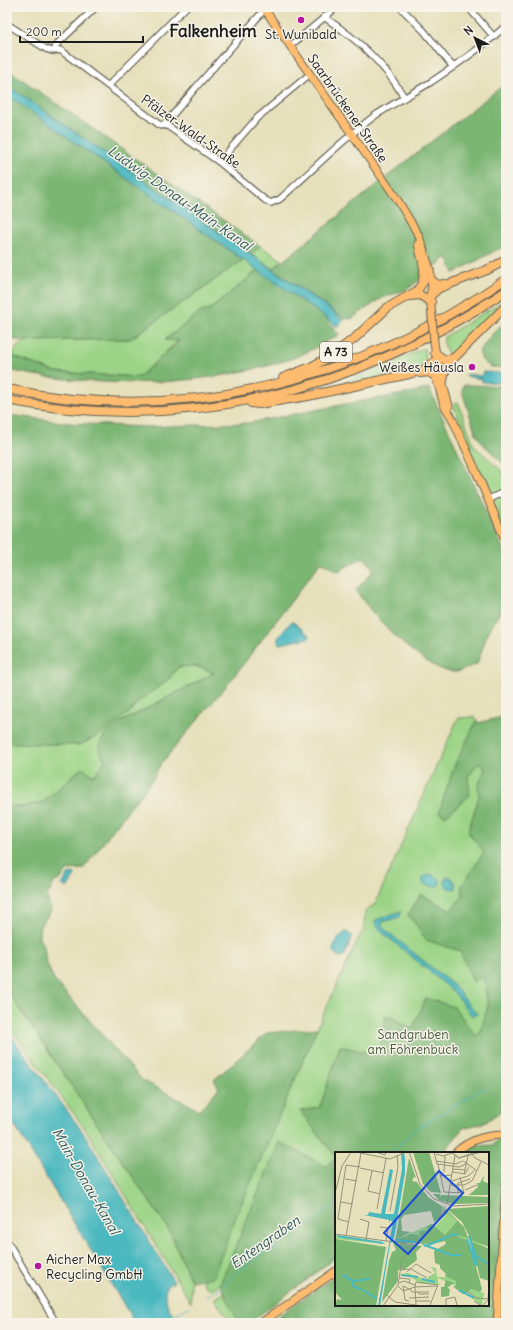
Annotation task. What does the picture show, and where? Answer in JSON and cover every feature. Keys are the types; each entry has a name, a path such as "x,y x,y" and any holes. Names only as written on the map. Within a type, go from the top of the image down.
{"highway":[{"path":"408,297 420,295 431,299 436,289 482,272 506,260"},
{"name":"A 73","path":"255,389 269,381 296,374 323,360 355,338 387,308 408,297 421,286 424,270"},
{"name":"A 73","path":"7,389 57,397 127,402 183,400 255,389 309,376 380,350 444,318 506,279"},
{"path":"431,280 438,285 450,284"},
{"name":"A 73","path":"7,400 71,410 128,412 181,410 240,402 299,389 344,375 439,332 506,291"},
{"path":"240,402 259,404 291,399 409,374 429,372 440,382 446,368 506,306"},
{"path":"409,374 426,368 436,357 445,360 455,358"}],"main road":[{"name":"Saarbrückener Straße","path":"264,8 400,203 424,248 432,286 431,299"},
{"name":"Saarbrückener Straße","path":"412,224 431,299"},
{"path":"431,299 434,342 436,357 440,368 440,382 445,407 451,416 489,499 506,542"},
{"path":"456,1152 466,1144 478,1138 506,1135"},
{"path":"497,1323 506,1184"},
{"path":"261,1323 335,1272"}],"street":[{"path":"55,50 56,45 96,7"},
{"path":"108,86 186,7"},
{"path":"290,46 336,7"},
{"path":"400,7 424,31 452,68"},
{"path":"468,7 494,37"},
{"path":"164,125 264,8"},
{"path":"324,17 364,47 394,80 404,97"},
{"name":"Pfälzer-Wald-Straße","path":"7,24 46,48 52,51 60,50 63,52 161,126 164,125 219,162 265,200 271,203 276,201 292,188 352,134"},
{"path":"352,134 404,97 452,68 494,37 506,26"},
{"path":"219,162 257,118 310,74"},
{"path":"489,499 506,491"},
{"path":"7,1242 56,1323"}],"green space":[{"path":"7,69 260,246 251,254 7,85"},
{"path":"506,83 506,245 454,273 447,257 408,289 382,298 351,319 343,318 273,269 379,183"},
{"path":"7,95 243,260 130,339 26,341 7,339"},
{"path":"260,246 282,260 273,269 251,254"},
{"path":"243,260 258,270 212,308 199,313 166,339 179,340 139,377 55,372 12,356 16,348 26,341 130,339"},
{"path":"258,270 325,317 339,335 301,355 282,362 224,375 203,378 162,382 99,382 45,377 9,370 12,356 55,372 139,377 179,341 165,340 199,313 212,308"},
{"path":"506,299 454,354 448,354 444,346 444,337"},
{"path":"506,321 506,368 490,367 482,360 479,351 494,332"},
{"path":"424,348 426,364 411,370 337,386"},
{"path":"464,385 506,386 506,466 484,445 476,434 462,391"},
{"path":"429,388 506,558 506,601 487,635 477,664 457,672 445,670 431,664 400,641 373,613 356,590 374,570 364,557 338,571 321,562 232,679 160,765 152,780 137,800 134,801 83,869 68,870 60,880 54,882 50,892 47,893 51,911 40,926 39,939 44,946 46,962 54,980 142,1080 199,1110 219,1088 214,1080 267,1033 317,1028 238,1212 213,1277 191,1281 170,1232 7,990 7,805 21,807 43,802 82,768 94,776 105,761 98,747 105,734 119,723 214,673 196,666 178,667 168,680 138,702 130,712 101,734 80,745 7,743 7,416 69,423 144,427 249,423 411,393"},
{"path":"458,402 474,446 502,471 506,479 506,502 500,506 501,513 506,513 506,536 453,404"},
{"path":"196,666 214,673 119,723 105,734 105,761 94,776 82,768 43,802 21,807 7,805 7,743 80,745 130,712 137,702 168,680 178,667"},
{"path":"506,679 506,702 502,697 499,686"},
{"path":"506,716 506,1052 501,1111 486,1122 463,1128 444,1152 335,1152 335,1156 300,1111 320,1107 340,1046 379,1055 386,1014 412,1029 426,998 454,1007 476,1036 480,1033 488,1006 483,976 473,982 460,951 426,940 408,915 421,894 450,910 463,896 461,887 484,852 468,832 479,796 478,787 485,768 478,763 468,777 470,795 446,816 439,812 455,764 477,720 478,723"},
{"name":"Sandgruben am Föhrenbuck","path":"475,717 477,720 469,737 506,723 506,1024 337,1152 335,1152 335,1257 307,1280 245,1323 232,1323 214,1299 228,1291 223,1283 209,1290 202,1282 216,1259 317,1028 359,937 364,930 365,912 375,904 458,718"},
{"path":"7,990 170,1232 191,1281 191,1303 86,1130 7,1024"},
{"path":"506,1133 506,1323 269,1323 335,1276 335,1306 489,1306 489,1152 465,1152 474,1146 492,1145"},
{"path":"279,1142 326,1166 335,1158 335,1258 249,1323 239,1323 220,1284"}],"water":[{"path":"7,85 331,310 343,320 338,326 336,326 7,95"},
{"path":"483,372 506,373 506,383 482,382 482,379 465,376 466,374 482,376"},
{"path":"291,622 310,636 309,638 280,644 278,643 278,638"},
{"path":"74,873 75,875 67,888 62,885 69,874"},
{"path":"430,874 440,879 440,884 435,887 424,884 422,878"},
{"path":"447,877 452,878 456,884 456,889 448,888 444,882"},
{"path":"401,911 400,917 382,922 383,928 453,985 477,1014 472,1016 453,991 383,933 375,923 376,920"},
{"path":"346,932 352,937 345,955 341,957 337,956 333,952 335,943"},
{"name":"Main-Donau-Kanal","path":"7,1030 85,1135 174,1282 172,1284 171,1282 167,1287 165,1298 178,1323 135,1323 7,1113"}],"waterway":[{"path":"7,74 30,89"},
{"name":"Entengraben","path":"391,1152 417,1128 486,1087"},
{"name":"Entengraben","path":"206,1297 221,1288 239,1270 285,1242 335,1205"},
{"name":"Entengraben","path":"172,1314 189,1307"}],"place":[{"name":"St. Wunibald","path":"301,20"},
{"name":"Weißes Häusla","path":"472,367"},
{"name":"Aicher Max Recycling GmbH","path":"38,1266"}],"district":[{"name":"Falkenheim","path":"213,31"}],"water label":[{"name":"Ludwig-Donau-Main-Kanal","path":"180,198"}]}
